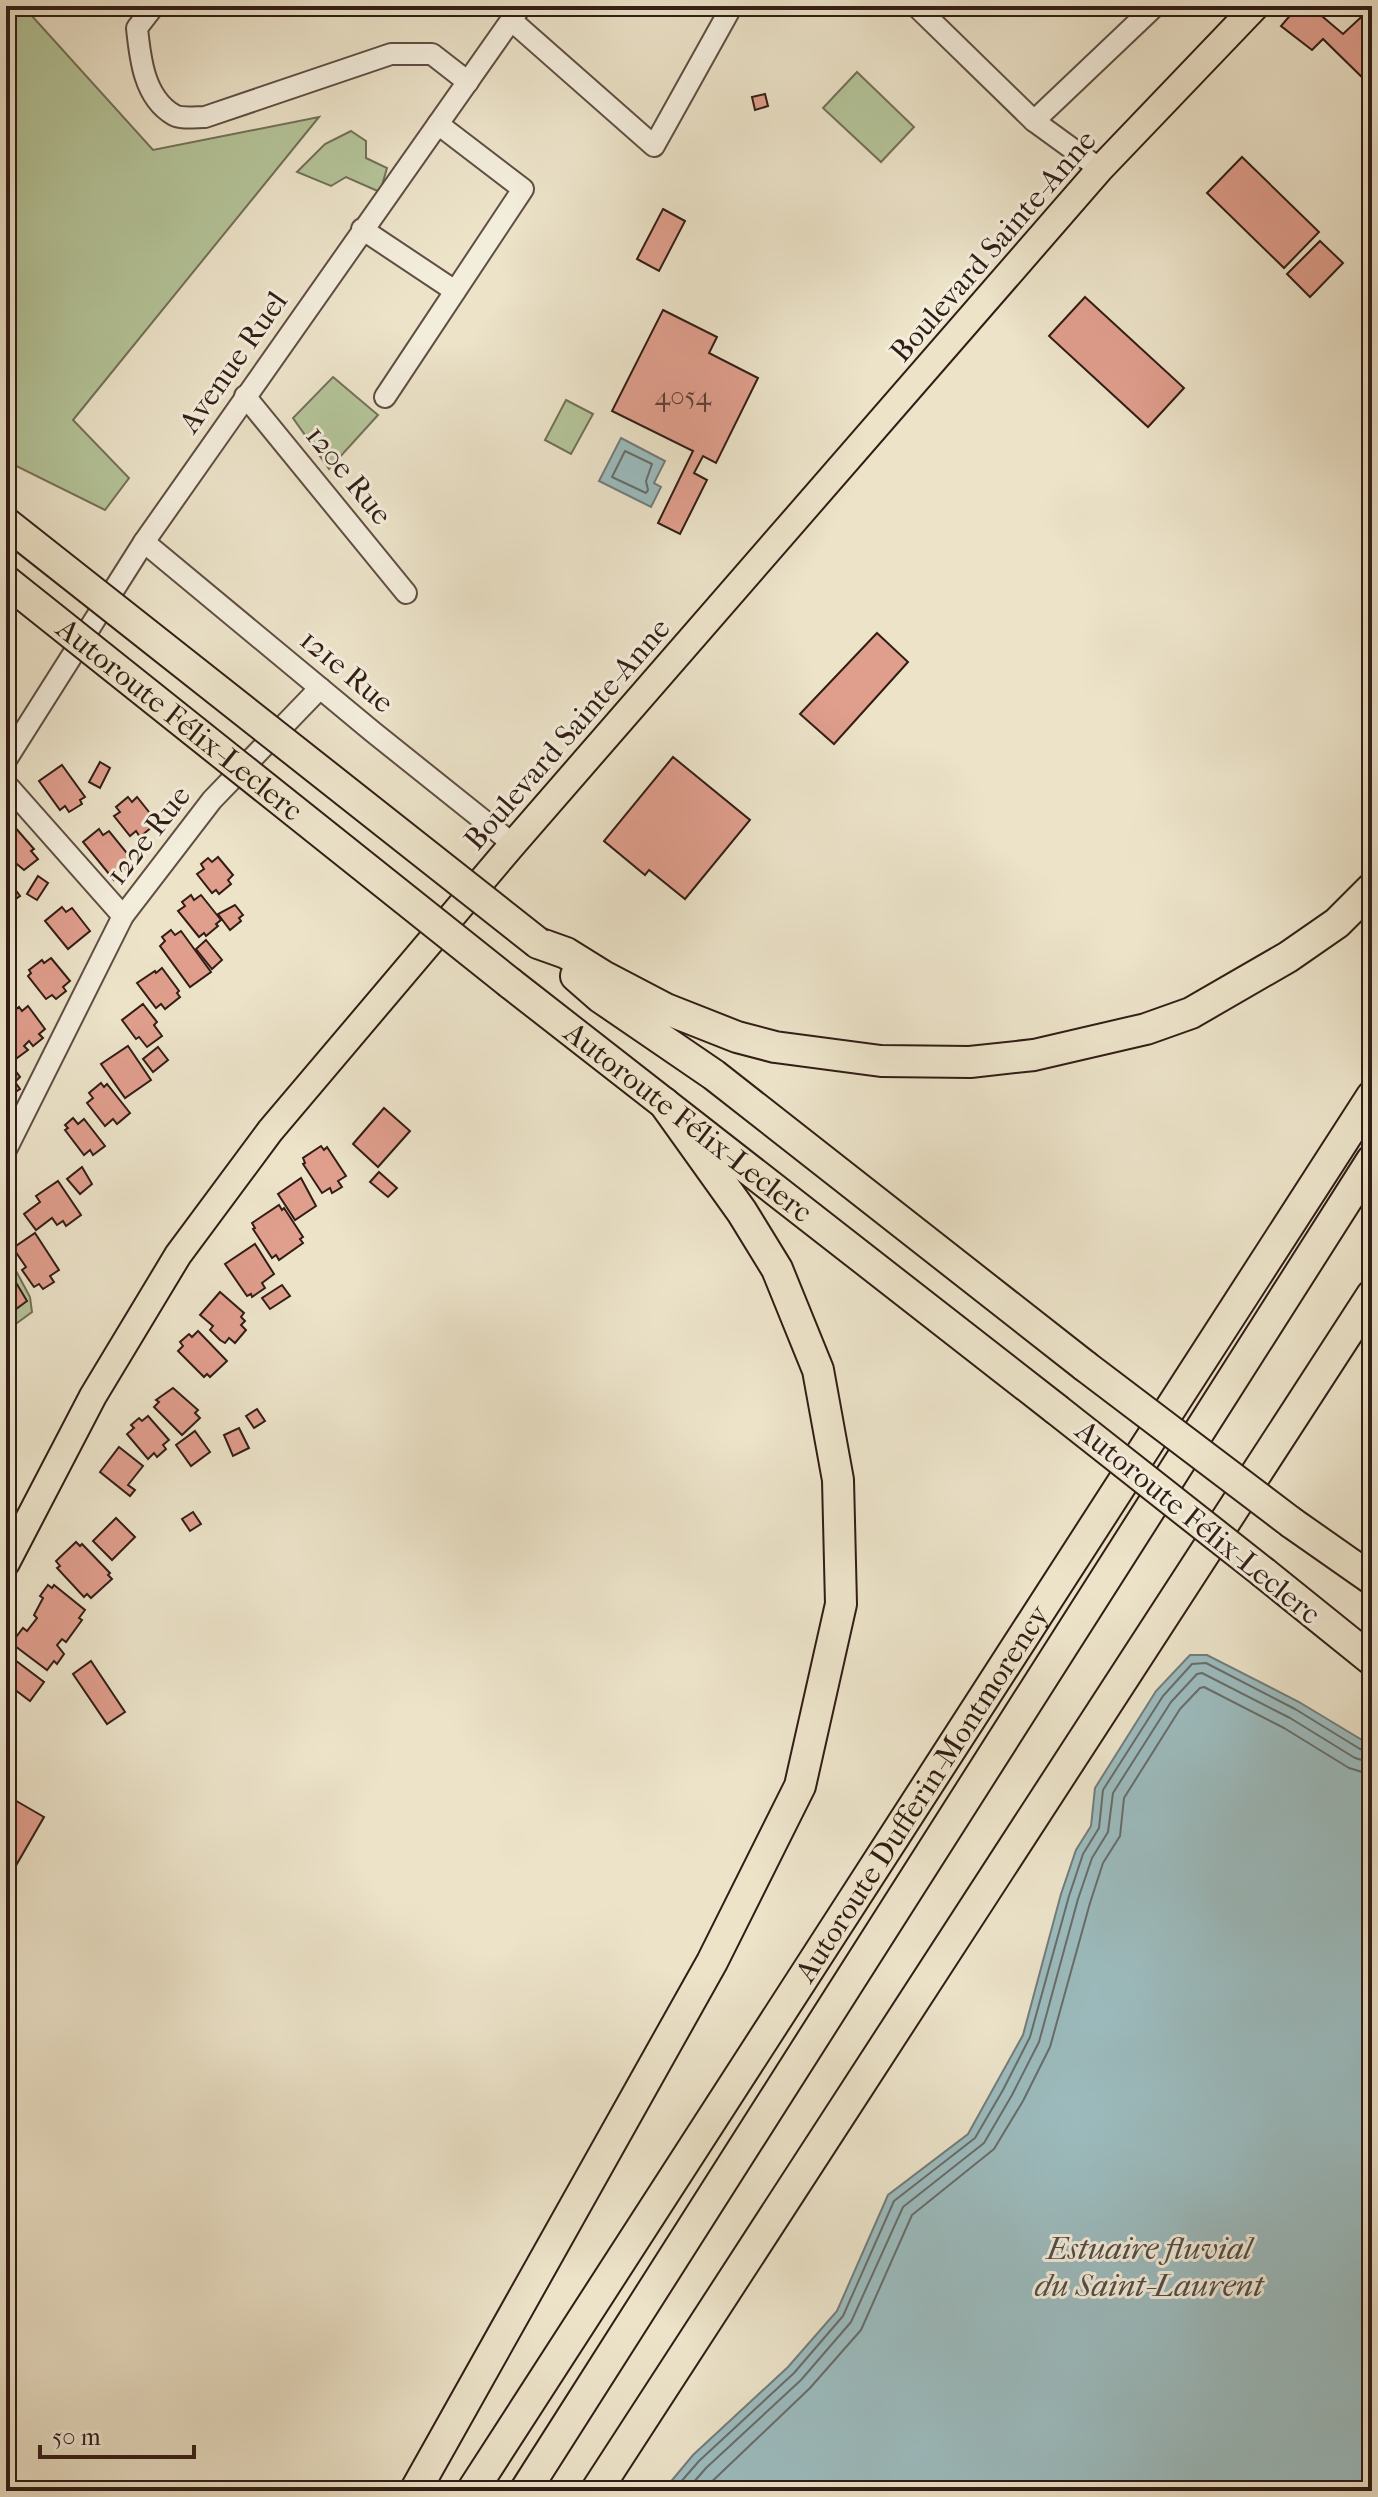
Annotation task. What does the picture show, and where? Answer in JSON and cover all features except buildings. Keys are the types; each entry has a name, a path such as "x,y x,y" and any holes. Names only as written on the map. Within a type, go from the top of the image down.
{"highway":[{"name":"Autoroute Félix-Leclerc","path":"6,523 538,943"},
{"name":"Autoroute Félix-Leclerc","path":"6,581 510,983 1372,1660"},
{"path":"538,943 566,953 666,1009 737,1037 775,1047 881,1061 970,1062 1034,1055 1146,1029 1191,1013 1288,957 1337,923 1372,888"},
{"path":"538,943 600,997 714,1075 1085,1366 1292,1523 1372,1579"},
{"name":"Autoroute Dufferin-Montmorency","path":"472,2491 1372,1096"},
{"path":"415,2491 712,1962 800,1786 841,1604 838,1480 818,1370 777,1269 742,1212 664,1103"},
{"name":"Autoroute Dufferin-Montmorency","path":"525,2491 1372,1160"},
{"path":"596,2491 1372,1295"}],"main road":[{"name":"Boulevard Sainte-Anne","path":"6,1563 93,1396 178,1255 270,1131 513,844 1100,169 1256,6"}],"street":[{"path":"154,6 137,28 140,61 155,99 176,116 205,117 391,54 432,54 468,82"},
{"path":"916,6 1034,121 1100,169"},
{"path":"1034,121 1155,6"},
{"path":"516,13 654,146 730,7"},
{"name":"Avenue Ruel","path":"6,760 144,542 516,13"},
{"path":"385,397 523,189 438,124"},
{"path":"362,229 455,291"},
{"name":"120e Rue","path":"245,396 406,593"},
{"name":"121e Rue","path":"144,542 513,844"},
{"name":"122e Rue","path":"6,1150 123,916 212,800 320,688"},
{"name":"122e Rue","path":"6,784 123,916"}],"green space":[{"path":"6,6 23,6 153,150 319,117 73,420 129,478 105,510 6,461"},
{"path":"857,72 914,127 881,162 823,108"},
{"path":"351,131 366,141 366,158 387,168 380,192 346,177 331,186 297,172 325,144"},
{"path":"333,377 378,415 329,469 293,418"},
{"path":"566,400 593,414 571,454 545,440"},
{"path":"7,1254 30,1297 32,1312 6,1331"}],"water":[{"path":"621,438 665,461 654,483 661,487 651,507 599,481"},
{"name":"Estuaire fluvial du Saint-Laurent","path":"1190,1655 1207,1655 1299,1702 1372,1746 1372,2491 663,2491 693,2455 788,2367 837,2311 888,2195 968,2134 1023,2035 1061,1894 1076,1850 1091,1826 1095,1788 1156,1691"}]}
